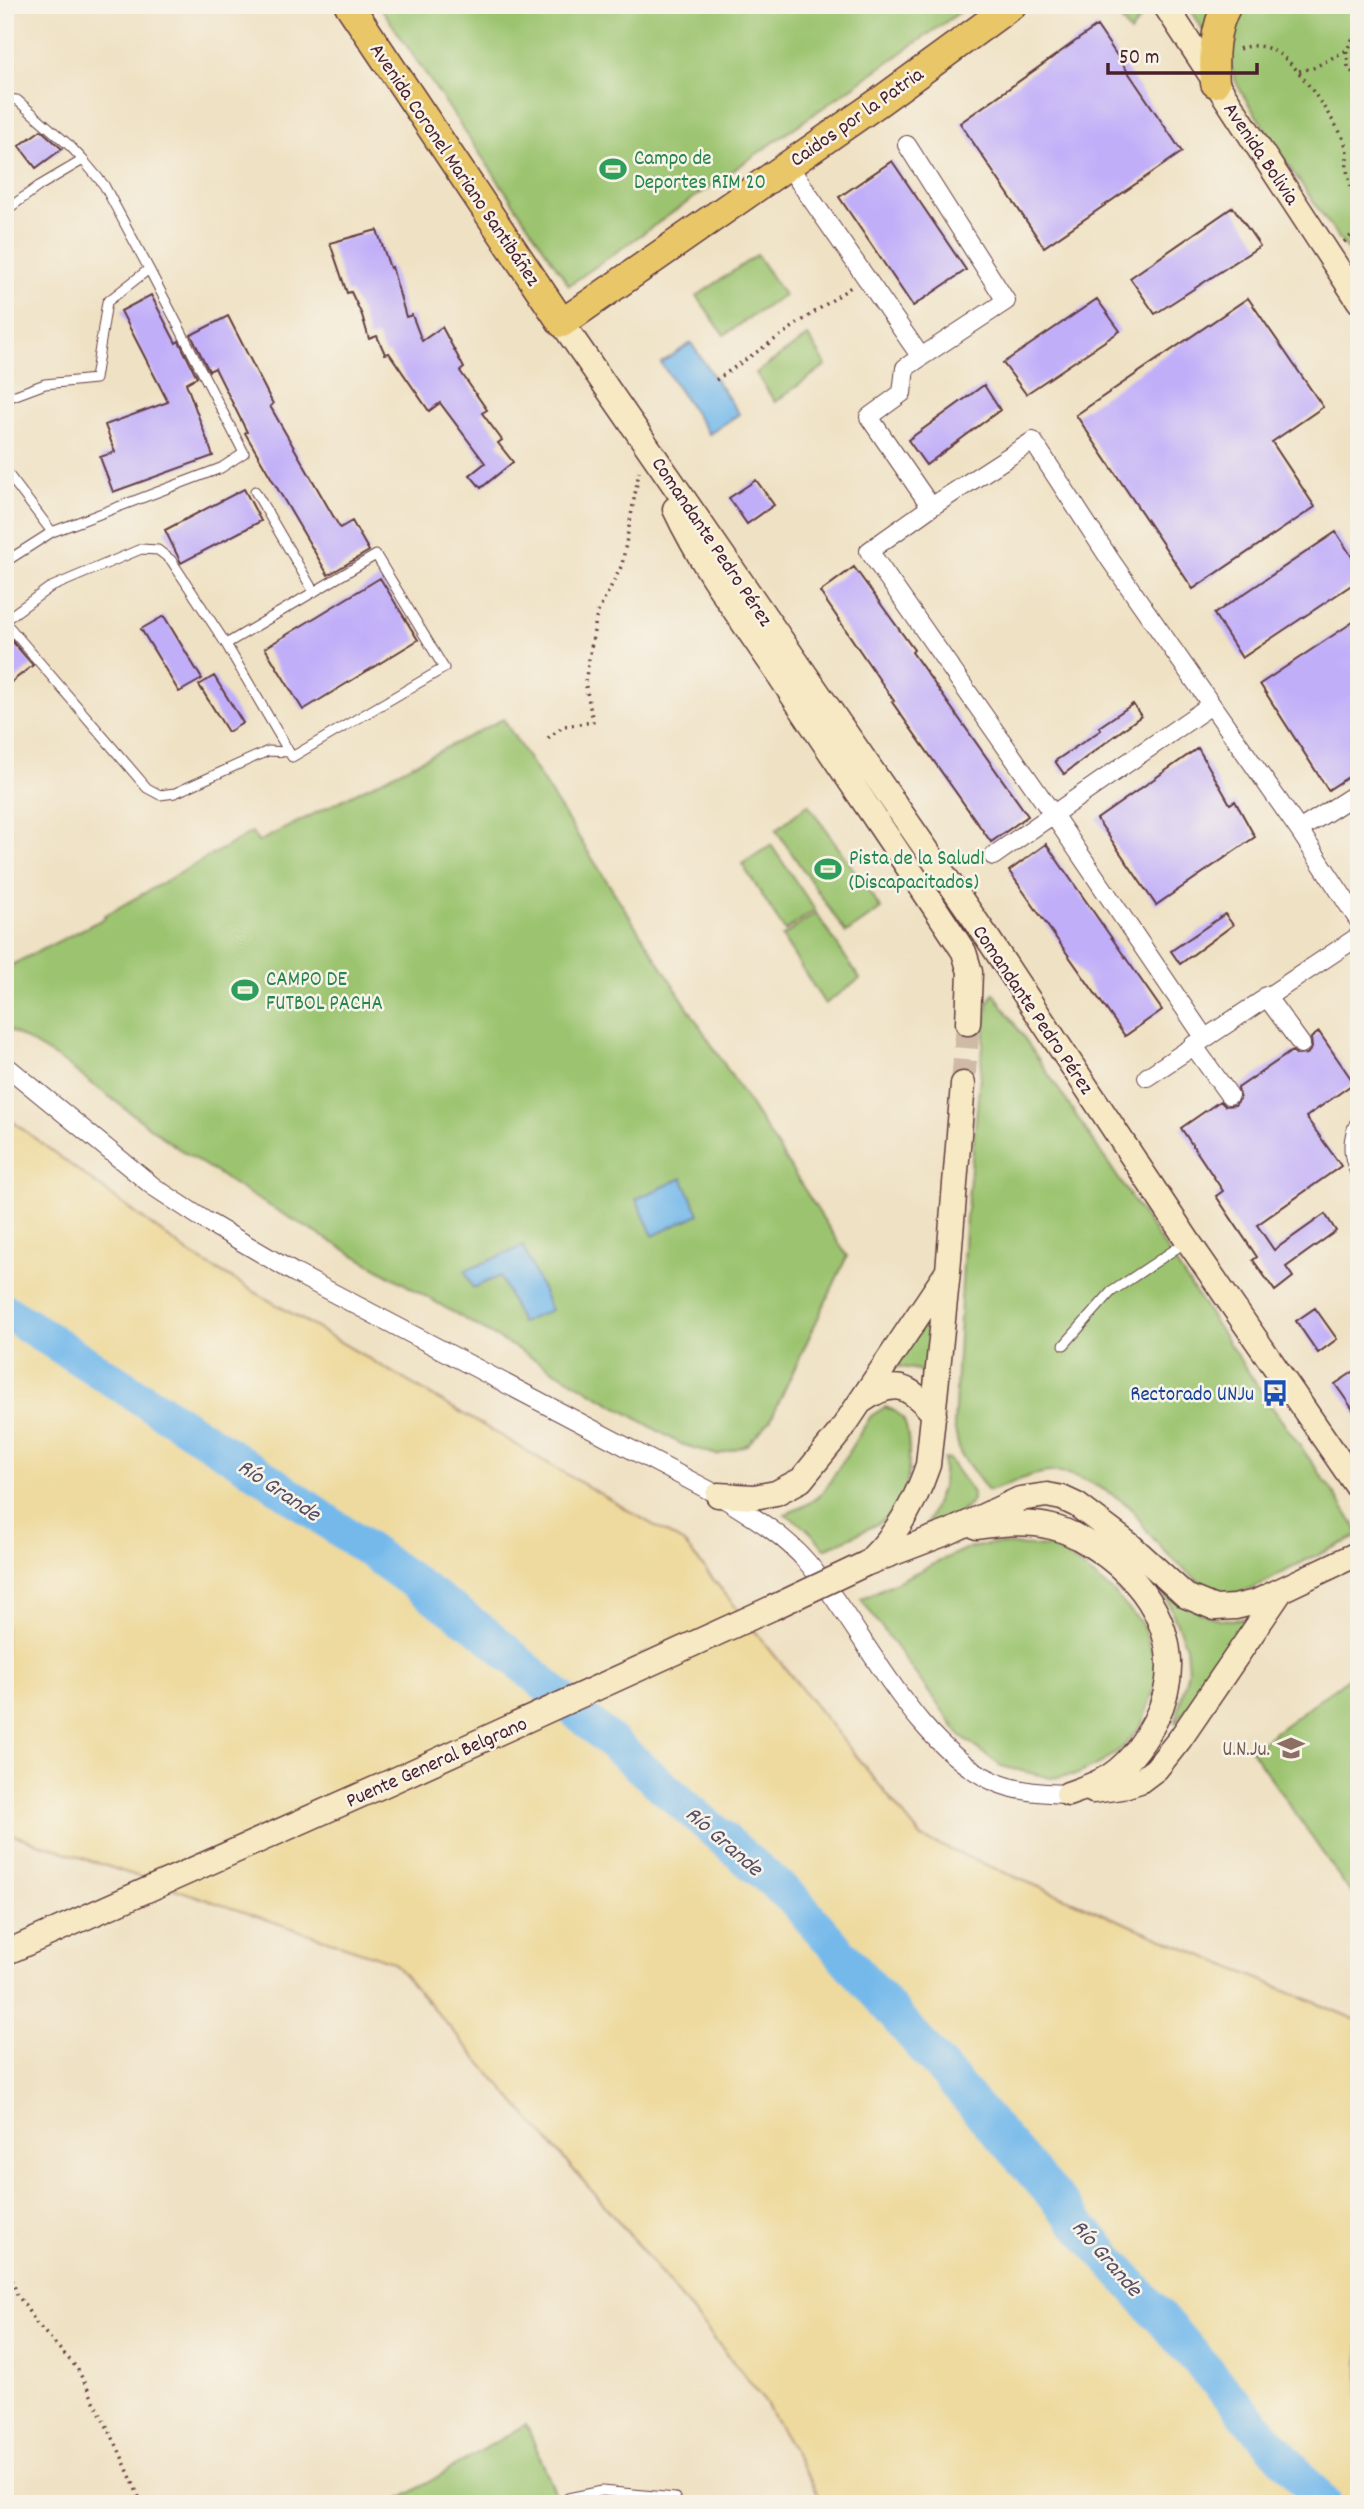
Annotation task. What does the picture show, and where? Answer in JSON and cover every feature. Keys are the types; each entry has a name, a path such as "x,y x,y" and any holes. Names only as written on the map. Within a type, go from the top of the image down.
{"main road":[{"name":"Avenida Coronel Mariano Santibáñez","path":"349,5 562,323"},
{"name":"Caidos por la Patria","path":"562,323 879,102 1012,5"},
{"name":"Avenida Bolivia","path":"1165,5 1214,69 1359,300"},
{"path":"1214,69 1222,15 1227,5"},
{"name":"Comandante Pedro Pérez","path":"562,323 987,937 1188,1241 1359,1489"},
{"path":"644,442 686,533 964,952 971,972 968,1023"},
{"path":"865,1564 895,1533 918,1496 928,1465 948,1271 963,1084"},
{"path":"718,1495 754,1497 788,1488 801,1480 821,1458 862,1402 948,1271"},
{"path":"862,1402 880,1389 901,1388 921,1398 934,1414"},
{"path":"949,1532 1020,1499 1047,1495 1062,1498 1077,1505 1130,1545 1186,1596 1199,1604 1215,1608 1256,1602 1359,1553"},
{"path":"949,1532 1001,1523 1052,1527 1087,1542 1114,1563 1140,1586 1159,1615 1167,1640 1170,1666 1167,1690 1151,1730 1125,1765 1102,1781 1068,1794"},
{"name":"Puente General Belgrano","path":"5,1953 388,1783 865,1564 949,1532"},
{"path":"1068,1794 1121,1787 1140,1781 1156,1769 1181,1740 1284,1587"}],"street":[{"path":"907,145 1006,301 905,368 902,393 869,417 931,507"},
{"path":"787,164 921,358"},
{"path":"1229,1095 1199,1041 1052,813 869,551 1032,441 1111,561 1299,830 1359,921"},
{"path":"993,856 1210,705"},
{"path":"1299,830 1359,792"},
{"path":"1147,1077 1359,936"},
{"path":"1266,996 1301,1044"},
{"path":"5,1065 154,1187 206,1221 307,1279 718,1495 781,1535 807,1562 902,1697 938,1741 964,1764 995,1782 1030,1792 1068,1794"},
{"path":"1359,1124 1353,1144 1353,1156 1359,1171"}],"lane":[{"path":"5,99 17,100 70,146 104,186 244,453 221,468 52,532 5,562"},
{"path":"5,211 39,186 83,160"},
{"path":"5,399 45,384 95,379 107,302 149,269"},
{"path":"5,470 52,532"},
{"path":"255,491 314,592"},
{"path":"226,645 376,555 444,668 292,757 226,645 171,560 158,550 141,550 49,588 5,621 147,788 160,795 174,793 268,751 289,752"},
{"path":"1064,1345 1111,1292 1188,1241"},
{"path":"568,2498 602,2491 675,2498 677,2504"}],"path":[{"path":"1348,5 1359,17"},
{"path":"1359,25 1347,50 1348,66 1359,80"},
{"path":"1214,69 1233,52 1250,45 1275,52 1299,71 1334,123 1347,148 1347,169 1356,205 1354,233"},
{"path":"1299,71 1313,68 1347,50"},
{"path":"716,380 864,278"},
{"path":"548,738 564,726 593,722 585,682 587,667 597,614 622,565 644,442"},
{"path":"5,2260 17,2294 37,2324 77,2368 118,2448 142,2504"}],"green space":[{"name":"Campo de Deportes RIM 20","path":"379,5 970,5 569,285"},
{"path":"1111,5 1145,5 1148,8 1130,33"},
{"path":"1188,5 1221,5 1204,32"},
{"path":"1243,5 1359,5 1359,267 1285,160 1237,83 1230,66 1229,51"},
{"path":"757,255 784,295 724,335 697,296"},
{"path":"808,336 826,365 775,402 756,373"},
{"path":"503,719 847,1256 770,1421 747,1445 717,1455 681,1444 254,1197 176,1147 62,1061 5,1027 5,968 105,918 104,916 252,832 258,842"},
{"name":"Pista de la Salud1 (Discapacitados)","path":"808,804 881,909 846,933 776,830"},
{"path":"771,845 815,910 785,931 742,864"},
{"path":"816,913 860,979 825,1004 782,937"},
{"path":"994,993 1267,1400 1334,1493 1356,1528 1358,1536 1253,1588 1227,1594 1208,1587 1187,1572 1158,1544 1130,1507 1115,1496 1076,1477 1059,1472 1032,1476 988,1491 960,1453 954,1426 965,1229 988,1003"},
{"path":"931,1313 927,1377 918,1370 896,1366"},
{"path":"885,1407 903,1419 908,1438 909,1465 901,1502 897,1510 883,1520 824,1549 807,1529 785,1514 806,1505 824,1491 871,1416"},
{"path":"944,1459 949,1459 973,1493 971,1503 961,1512 924,1531 942,1487"},
{"path":"992,1544 1050,1547 1072,1559 1112,1591 1142,1624 1159,1674 1142,1724 1124,1746 1103,1762 1078,1774 1051,1778 1001,1766 960,1735 861,1599 965,1549"},
{"path":"1162,1587 1205,1615 1227,1620 1255,1616 1175,1724 1188,1671 1186,1646"},
{"path":"1354,1674 1359,1682 1359,1905 1251,1750"},
{"path":"526,2424 560,2504 392,2504"}],"sand":[{"path":"5,1116 190,1254 684,1543 922,1838 1359,2021 1359,2504 824,2504 762,2397 619,2222 393,1962 5,1832"}],"water":[{"path":"691,343 739,414 709,434 661,363"},
{"path":"682,1178 699,1214 653,1236 636,1199"},
{"path":"523,1246 551,1310 521,1323 500,1276 473,1288 465,1271"}],"building":[{"path":"1097,26 1182,152 1044,247 960,123"},
{"path":"41,130 62,149 36,168 19,146"},
{"path":"892,161 966,270 913,306 839,197"},
{"path":"1233,207 1260,246 1155,314 1130,278"},
{"path":"377,230 390,268 392,267 406,317 412,315 422,341 442,327 464,368 460,371 487,410 482,413 502,440 498,443 513,462 481,488 470,475 485,463 440,403 429,411 389,353 385,354 377,336 369,339 351,292 347,293 330,243"},
{"path":"151,295 197,377 186,383 213,456 113,492 100,457 115,452 105,425 168,402 121,311"},
{"path":"1248,298 1323,407 1272,442 1315,507 1193,589 1076,415"},
{"path":"1097,299 1120,331 1026,394 1003,363"},
{"path":"228,316 273,404 270,406 340,528 352,521 369,551 328,575 245,433 247,432 215,368 209,371 191,335"},
{"path":"984,385 1000,410 926,465 908,440"},
{"path":"756,480 774,505 747,524 729,498"},
{"path":"244,489 261,521 181,563 165,530"},
{"path":"1336,532 1359,568 1359,580 1242,658 1214,614"},
{"path":"854,567 1028,816 991,842 892,702 894,701 820,592"},
{"path":"380,578 418,640 303,710 265,648"},
{"path":"164,616 202,679 179,692 141,629"},
{"path":"1359,618 1359,770 1328,790 1260,684"},
{"path":"12,641 33,665 5,687 5,647"},
{"path":"214,676 243,723 228,732 199,685"},
{"path":"1133,704 1141,716 1064,774 1055,761 1101,730 1099,727"},
{"path":"1198,748 1230,804 1235,801 1255,837 1156,905 1097,819"},
{"path":"1046,844 1162,1010 1125,1036 1009,871"},
{"path":"1225,914 1233,925 1180,964 1171,951"},
{"path":"1319,1032 1354,1083 1306,1117 1341,1166 1257,1225 1274,1250 1325,1214 1336,1231 1286,1267 1293,1277 1275,1291 1253,1260 1257,1257 1216,1196 1223,1191 1181,1128 1220,1101 1225,1106 1235,1105 1240,1099 1238,1088 1292,1051 1297,1055 1307,1054 1312,1048 1311,1038"},
{"path":"1315,1308 1337,1339 1318,1353 1296,1321"},
{"path":"1359,1368 1359,1418 1335,1384"}],"waterway":[{"name":"Río Grande","path":"5,1311 269,1480 484,1632 794,1900 1324,2504"}],"tunnel":[{"path":"963,1084 968,1023"}],"place":[{"name":"Campo de Deportes RIM 20","path":"613,169"},
{"name":"Pista de la Salud1 (Discapacitados)","path":"828,869"},
{"name":"CAMPO DE FUTBOL PACHA","path":"245,990"},
{"name":"Rectorado UNJu","path":"1275,1393"},
{"name":"U.N.Ju.","path":"1291,1748"}]}
